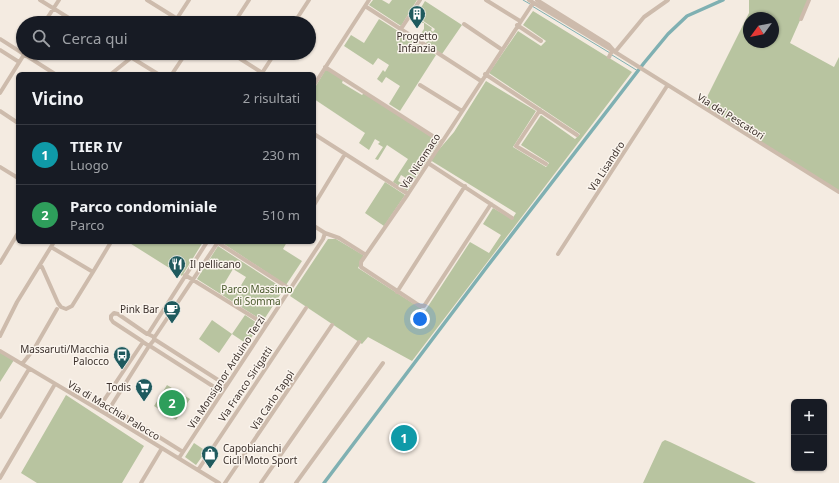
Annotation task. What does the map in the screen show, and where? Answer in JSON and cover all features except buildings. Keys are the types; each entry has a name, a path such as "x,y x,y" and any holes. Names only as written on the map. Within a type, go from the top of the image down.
{"street":[{"path":"40,0 66,16"},
{"path":"49,16 59,0"},
{"path":"147,0 168,16"},
{"path":"178,16 188,0"},
{"path":"239,16 249,0"},
{"path":"299,16 309,0"},
{"path":"316,81 369,0"},
{"path":"401,29 420,0"},
{"path":"486,0 520,21"},
{"path":"611,54 644,17 668,0"},
{"path":"800,19 809,0"},
{"name":"Via Nicomaco","path":"366,256 532,3"},
{"name":"Via dei Pescatori","path":"532,3 609,45 611,54 631,63 839,192"},
{"path":"365,6 481,81"},
{"path":"464,24 502,49"},
{"path":"517,25 541,41"},
{"path":"0,39 15,48 14,55 10,57"},
{"path":"0,50 19,62 0,93"},
{"path":"34,60 51,72"},
{"path":"113,72 127,60"},
{"path":"136,60 155,72"},
{"path":"173,72 181,60"},
{"path":"242,60 261,72"},
{"path":"264,72 271,60"},
{"path":"325,67 442,142"},
{"path":"485,74 577,135"},
{"path":"420,85 462,111"},
{"name":"Via Lisandro","path":"558,254 667,86"},
{"path":"540,110 516,146 546,164"},
{"path":"0,112 16,121"},
{"path":"316,135 408,194"},
{"path":"316,202 345,154"},
{"path":"428,163 512,218"},
{"path":"0,167 16,177"},
{"path":"397,292 465,186"},
{"path":"316,227 325,233 339,238 366,256 361,264 362,268 397,292 423,307 491,204"},
{"name":"Via Monsignor Arduino Terzi","path":"179,458 323,239 325,233"},
{"path":"0,262 16,236"},
{"path":"42,267 58,303 62,308 66,309 71,307 110,244"},
{"path":"98,409 206,244"},
{"path":"106,414 216,244"},
{"path":"220,244 290,289"},
{"path":"0,336 17,302 51,246 93,272"},
{"path":"185,275 266,325"},
{"name":"Via Franco Sirigatti","path":"198,470 306,308"},
{"path":"22,364 28,354 34,349 57,309"},
{"path":"222,392 149,346 145,337 117,314 111,316 111,320 114,323 145,337 154,339 226,385"},
{"name":"Via Carlo Tappi","path":"225,483 332,325"},
{"path":"261,483 359,342"},
{"name":"Via di Macchia Palocco","path":"0,351 219,483"},
{"path":"296,483 383,363"},
{"path":"0,417 29,369"},
{"path":"0,478 55,384"},
{"name":"Via di Macchia Palocco","path":"104,400 183,452"},
{"path":"141,483 162,448"}],"green space":[{"path":"373,0 382,0 389,4 392,0 417,0 401,26 369,5"},
{"path":"749,0 809,0 790,43 834,67 839,57 839,192 702,107 743,25 743,48 779,48 779,12 749,12"},
{"path":"425,1 462,25 442,54 426,43 431,35 426,32 421,39 417,37 418,34 420,35 424,29 424,23 413,22 415,17 432,28 431,30 433,32 435,29 416,16"},
{"path":"533,11 632,72 412,361 368,337 362,344 290,296 328,239 336,239 363,255 364,257 358,268 425,311 470,242 489,253 501,235 483,224 493,208 512,219 516,213 430,160 454,132 486,81 536,111 513,147 546,167 549,163 521,145 541,115 575,139 580,134 489,73 518,31 541,46 546,41 523,25"},
{"path":"379,19 436,55 400,111 389,104 400,86 386,77 382,83 377,79 383,70 385,72 389,65 378,58 373,65 344,46 351,35 364,43"},
{"path":"326,69 343,80 342,83 362,95 364,93 439,142 414,180 412,179 411,181 401,175 398,181 404,185 407,182 411,185 407,191 393,182 408,159 387,145 378,160 375,159 383,147 378,144 380,142 375,139 369,150 359,143 365,133 316,100 316,86"},
{"path":"385,182 405,195 384,226 365,213"},
{"path":"131,244 202,244 182,276"},
{"path":"224,244 286,244 283,249 302,261 286,285"},
{"name":"Parco Massimo di Somma","path":"218,246 284,289 263,321 197,279","holes":["233,269 246,277 237,292 224,284"]},
{"path":"245,315 260,325 247,344 232,334"},
{"path":"212,320 232,334 219,353 199,339"},
{"path":"0,351 14,360 0,382"},
{"path":"167,385 190,399 176,420 154,406"},
{"path":"66,395 144,446 122,483 37,483 21,473"},
{"path":"665,440 756,483 643,483 662,442"},
{"path":"194,443 206,451 196,465 185,457"}],"waterway":[{"path":"523,0 530,4"},
{"path":"324,483 486,268 644,63 668,34 687,16 723,0"},
{"path":"532,6 610,53"},
{"path":"612,55 638,71"}],"place":[{"name":"Progetto Infanzia","path":"417,29"},
{"name":"Il pellicano","path":"177,279"},
{"name":"Pink Bar","path":"172,324"},
{"name":"Massaruti/Macchia Palocco","path":"122,370"},
{"name":"Todis","path":"144,402"},
{"name":"Parco condominiale","path":"172,403"},
{"name":"TIER IV","path":"404,438"},
{"name":"Capobianchi Cicli Moto Sport","path":"210,469"}]}
